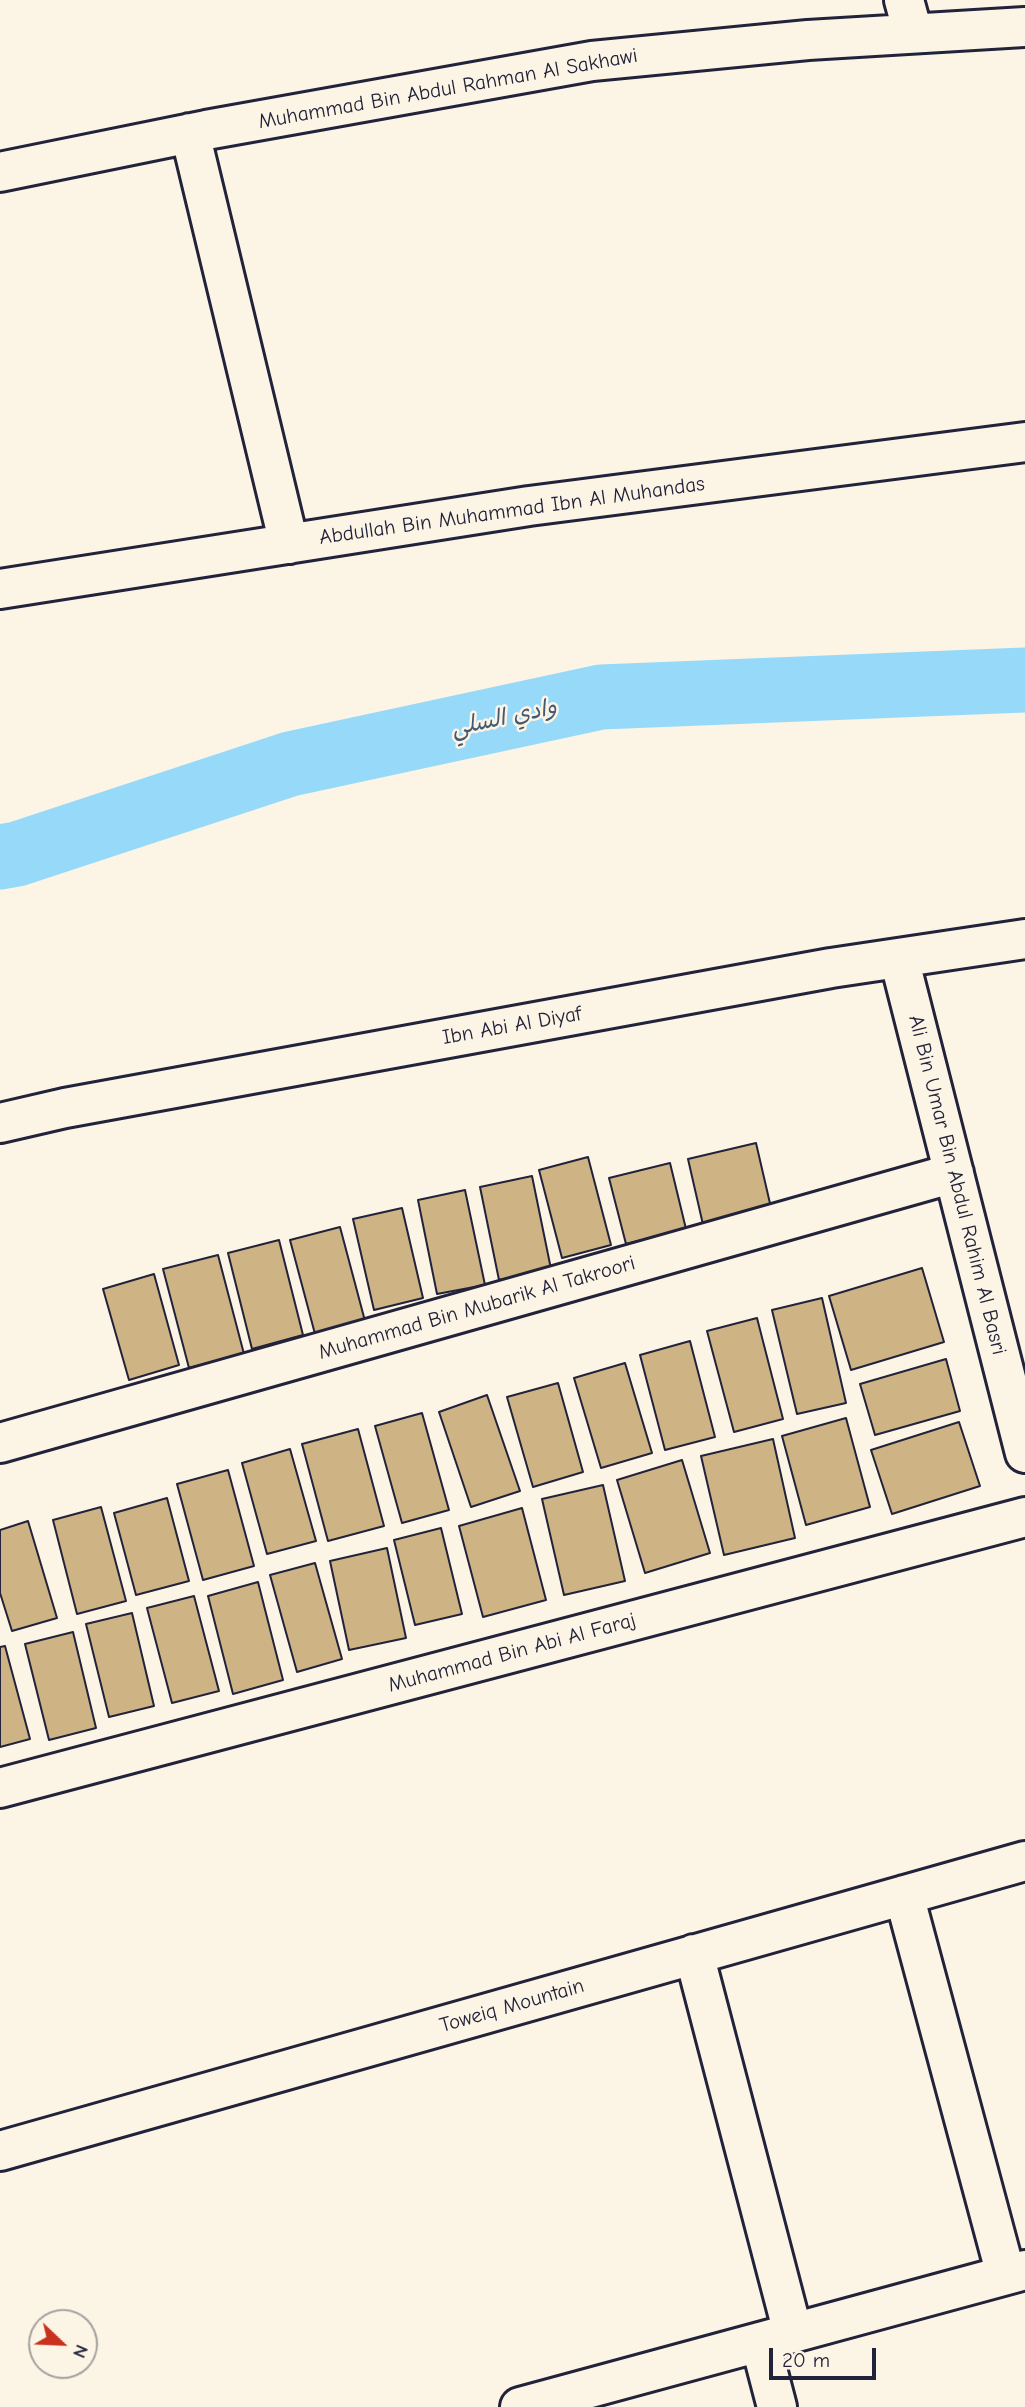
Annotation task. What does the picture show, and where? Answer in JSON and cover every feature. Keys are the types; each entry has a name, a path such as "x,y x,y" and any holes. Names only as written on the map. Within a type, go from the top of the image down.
{"street":[{"name":"Muhammad Bin Abdul Rahman Al Sakhawi","path":"0,172 190,133 592,61 808,40 909,17 1025,27"},
{"path":"190,133 289,544"},
{"name":"Abdullah Bin Muhammad Ibn Al Muhandas","path":"0,589 542,504 1025,442"},
{"name":"Ibn Abi Al Diyaf","path":"0,1123 78,1105 803,972 1025,939"},
{"name":"Ali Bin Umar Bin Abdul Rahim Al Basri","path":"899,958 1025,1452"},
{"name":"Muhammad Bin Mubarik Al Takroori","path":"0,1443 954,1173"},
{"name":"Muhammad Bin Abi Al Faraj","path":"0,1788 1025,1517"},
{"name":"Toweiq Mountain","path":"0,2151 1025,1861"},
{"path":"520,2407 1016,2272 904,1895"},
{"path":"694,1954 777,2337 777,2407"}],"building":[{"path":"756,1143 772,1212 704,1229 688,1159"},
{"path":"588,1157 611,1245 562,1258 539,1170"},
{"path":"670,1163 686,1229 626,1244 609,1178"},
{"path":"532,1176 551,1269 499,1280 480,1187"},
{"path":"465,1190 485,1285 437,1294 418,1200"},
{"path":"402,1208 423,1298 374,1310 353,1219"},
{"path":"340,1227 365,1321 315,1334 290,1240"},
{"path":"279,1240 303,1335 252,1349 228,1253"},
{"path":"218,1255 244,1354 189,1368 163,1269"},
{"path":"922,1268 944,1342 851,1370 829,1296"},
{"path":"154,1274 179,1365 129,1380 103,1289"},
{"path":"822,1298 846,1403 797,1414 772,1310"},
{"path":"757,1318 783,1419 734,1432 707,1331"},
{"path":"690,1341 715,1437 665,1450 640,1355"},
{"path":"946,1359 960,1411 875,1435 860,1384"},
{"path":"625,1363 652,1453 601,1468 574,1378"},
{"path":"558,1383 583,1472 533,1487 507,1397"},
{"path":"487,1395 520,1491 471,1507 439,1412"},
{"path":"422,1413 449,1510 402,1523 375,1426"},
{"path":"846,1418 870,1507 806,1525 782,1436"},
{"path":"959,1422 980,1486 892,1514 871,1450"},
{"path":"358,1429 384,1526 328,1541 302,1444"},
{"path":"773,1439 795,1538 724,1555 701,1456"},
{"path":"290,1449 316,1541 267,1554 242,1463"},
{"path":"682,1460 710,1553 645,1573 617,1480"},
{"path":"228,1470 254,1566 203,1580 177,1484"},
{"path":"603,1485 625,1581 564,1595 542,1499"},
{"path":"167,1498 189,1581 136,1595 114,1513"},
{"path":"101,1507 126,1601 77,1614 53,1520"},
{"path":"522,1508 546,1600 483,1617 459,1526"},
{"path":"28,1521 57,1618 12,1631 0,1593 0,1530"},
{"path":"441,1528 462,1614 415,1625 394,1540"},
{"path":"387,1548 406,1638 349,1650 330,1561"},
{"path":"315,1563 342,1659 297,1672 270,1575"},
{"path":"258,1582 283,1680 233,1694 208,1596"},
{"path":"194,1596 219,1691 172,1703 147,1608"},
{"path":"132,1613 154,1706 109,1717 86,1624"},
{"path":"73,1632 96,1728 49,1740 25,1644"},
{"path":"5,1646 30,1739 0,1747 0,1647"}],"waterway":[{"name":"وادي السلي","path":"0,857 17,854 290,764 601,697 1025,680"}]}
